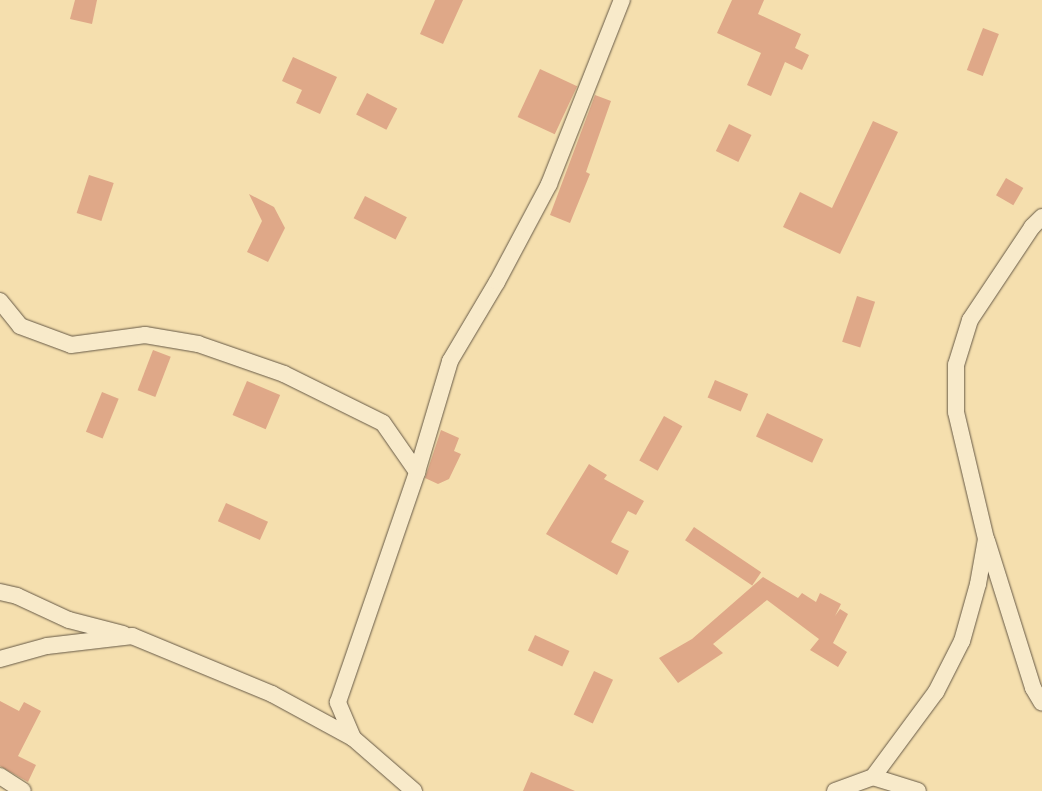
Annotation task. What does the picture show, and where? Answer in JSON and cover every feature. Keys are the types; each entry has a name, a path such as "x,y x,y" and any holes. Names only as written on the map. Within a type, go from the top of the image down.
{"street":[{"path":"353,738 338,702 417,472 450,361 497,282 550,184 622,0"},
{"path":"1042,217 1032,227 970,320 956,365 956,412 986,539 1033,688 1042,703"},
{"path":"0,301 20,326 71,345 145,335 198,344 284,374 383,423 417,472"},
{"path":"835,791 873,777 936,692 962,641 978,584 986,539"},
{"path":"0,592 17,596 69,620 132,636 272,694 353,738 414,791"},
{"path":"0,659 47,646 132,636"},
{"path":"0,776 23,791"},
{"path":"873,777 918,791"}],"building":[{"path":"75,0 97,0 92,24 70,19"},
{"path":"435,0 463,0 443,44 420,34"},
{"path":"732,0 764,0 758,14 801,34 795,48 809,55 802,70 785,62 771,96 747,85 761,53 717,33"},
{"path":"983,28 999,34 983,76 967,70"},
{"path":"293,57 337,77 320,114 296,103 302,90 282,81"},
{"path":"540,69 577,86 555,134 518,117"},
{"path":"367,93 397,108 386,130 356,114"},
{"path":"595,95 611,101 586,172 590,174 570,223 550,215"},
{"path":"873,121 898,132 840,254 783,227 800,192 832,208"},
{"path":"729,124 751,135 738,162 716,151"},
{"path":"89,175 114,183 101,221 77,213"},
{"path":"1006,178 1023,188 1013,205 996,195"},
{"path":"249,194 274,207 285,228 268,262 247,252 262,221"},
{"path":"365,196 407,217 396,240 354,218"},
{"path":"857,296 875,302 860,348 842,342"},
{"path":"153,350 171,357 155,397 138,390"},
{"path":"715,380 748,394 741,412 708,397"},
{"path":"247,381 280,395 266,429 233,415"},
{"path":"102,392 119,399 103,439 86,432"},
{"path":"767,413 823,439 812,463 756,437"},
{"path":"664,416 682,426 658,471 639,461"},
{"path":"441,430 459,438 454,451 461,454 449,479 438,484 425,478"},
{"path":"589,464 607,475 604,479 644,501 636,515 628,511 611,542 629,551 617,575 546,534"},
{"path":"226,503 268,522 260,540 218,521"},
{"path":"694,527 761,572 752,586 685,540"},
{"path":"763,577 798,598 802,593 816,602 820,593 841,604 835,616 840,609 848,614 833,643 847,652 838,667 810,650 819,639 767,600 713,644 723,653 678,683 659,658 692,639"},
{"path":"535,635 569,651 562,666 528,650"},
{"path":"594,671 613,680 593,723 574,715"},
{"path":"0,701 19,711 24,702 41,711 18,756 36,765 28,782 0,766"},
{"path":"531,772 575,791 523,791"}]}
